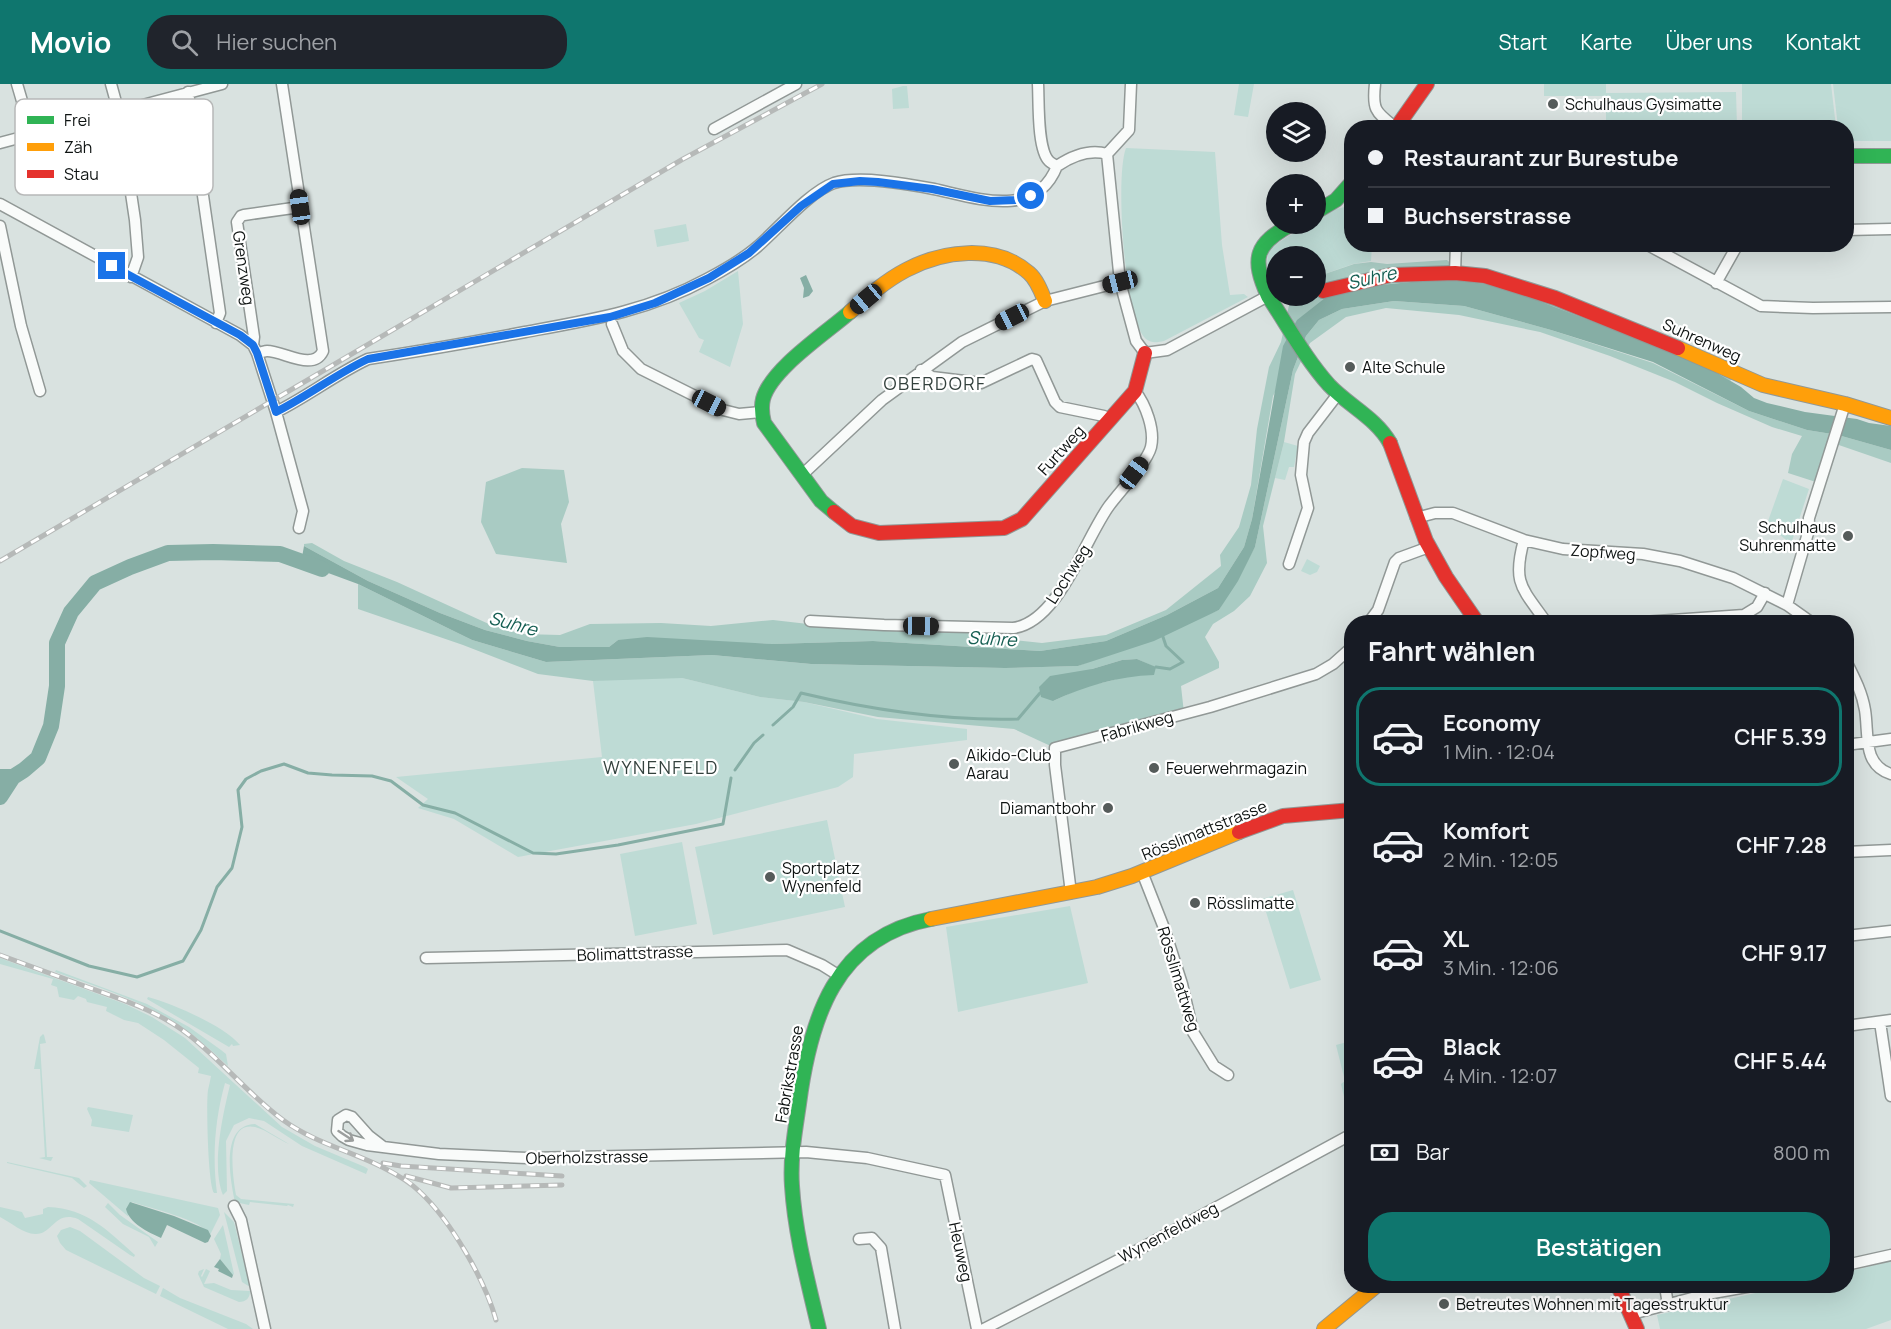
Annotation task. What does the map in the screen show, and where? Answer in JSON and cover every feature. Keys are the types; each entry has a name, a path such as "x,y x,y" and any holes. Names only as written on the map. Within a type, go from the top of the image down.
{"street":[{"path":"17,84 21,99"},
{"path":"111,84 115,99"},
{"path":"165,99 222,84"},
{"path":"255,349 293,358 314,360 320,357 323,351 282,84"},
{"path":"714,129 796,84"},
{"path":"1038,84 1041,143 1049,162 1057,166"},
{"path":"1107,154 1129,130 1131,84"},
{"path":"1375,84 1375,109 1385,120"},
{"path":"1402,120 1427,84"},
{"path":"188,92 189,99"},
{"path":"0,143 15,139"},
{"path":"276,412 293,404 346,369 368,359 610,317 679,293 709,278 749,253 801,206 833,184 878,182 932,189 977,200 1000,202 1031,196 1046,187 1053,178 1057,166 1075,156 1099,152 1107,154"},
{"path":"1107,154 1120,282 1136,341 1145,352 1167,350 1266,297"},
{"path":"1854,156 1891,156"},
{"path":"1326,206 1344,191"},
{"path":"130,276 138,257 131,195"},
{"path":"203,195 220,313 216,323"},
{"path":"0,207 240,335 255,349 276,412 303,511 298,528"},
{"name":"Grenzweg","path":"255,349 237,222 244,215 300,207"},
{"path":"0,226 21,326 40,391"},
{"path":"1854,230 1891,230"},
{"path":"1266,292 1259,276 1258,267 1260,249 1272,234"},
{"path":"1455,273 1456,252"},
{"path":"1660,252 1716,283 1769,308 1891,308"},
{"path":"1716,283 1733,252"},
{"path":"612,324 622,351 641,369 723,410 739,414 761,412 765,393 796,358 901,272 925,260 946,255 970,254 995,256 1009,260 1030,274 1045,301"},
{"name":"Suhrenweg","path":"1326,290 1391,275 1455,273 1478,275 1555,298 1622,324 1763,385 1891,418"},
{"path":"803,474 866,414 921,370 962,342 1045,301 1120,282"},
{"path":"1275,306 1305,352 1338,394 1376,425 1385,436 1395,456 1416,518 1429,547 1473,615"},
{"name":"Furtweg","path":"761,412 764,423 773,437 821,501 852,526 879,533 1004,528 1022,519 1135,391 1145,352"},
{"name":"Furtweg","path":"921,370 932,377 981,383 1032,359 1036,360 1039,362 1054,402 1060,407 1104,416 1109,420"},
{"name":"Lochweg","path":"810,621 1013,628 1023,626 1039,616 1069,578 1108,507 1150,450 1151,428 1135,391"},
{"path":"1289,564 1308,508 1301,475 1306,438 1338,394"},
{"path":"1787,605 1808,533 1809,518 1844,407"},
{"name":"Zopfweg","path":"1416,518 1435,513 1453,513 1524,540 1563,549 1643,554 1671,559 1724,574 1766,593 1801,615"},
{"path":"1524,540 1518,574 1527,594 1541,615"},
{"path":"1374,615 1395,562 1399,558 1429,547"},
{"path":"1744,615 1757,607 1766,593"},
{"name":"Fabrikweg","path":"1071,893 1055,765 1055,747 1210,707 1316,674 1344,654"},
{"path":"1854,678 1865,709 1867,742 1874,762 1882,771 1891,774"},
{"path":"1854,744 1891,739"},
{"name":"Rösslimattstrasse","path":"1071,893 1143,872 1271,819 1344,811"},
{"path":"1854,852 1891,850"},
{"name":"Rösslimattweg","path":"1143,872 1182,984 1193,1032 1214,1066 1228,1076"},
{"name":"Fabrikstrasse","path":"819,1329 802,1255 793,1197 792,1153 808,1047 818,1013 838,975 862,950 879,937 898,927 1071,893"},
{"path":"1854,935 1891,931"},
{"name":"Bolimattstrasse","path":"426,958 787,950 838,975"},
{"path":"1854,1025 1885,1021 1891,1096"},
{"name":"Wynenfeldweg","path":"984,1329 1344,1138"},
{"name":"Oberholzstrasse","path":"382,1146 439,1154 527,1158 806,1152 867,1158 945,1175"},
{"name":"Heuweg","path":"945,1175 977,1329"},
{"path":"234,1206 240,1220 265,1329"},
{"path":"859,1239 872,1238 881,1248 895,1329"},
{"path":"1854,1263 1891,1255"},
{"path":"1324,1329 1368,1293"},
{"path":"1622,1293 1637,1329"},
{"path":"1666,1293 1668,1305"},
{"path":"1632,1314 1721,1293"}],"shaded area":[{"path":"1239,84 1254,84 1248,117 1234,115"},
{"path":"1544,84 1606,84 1606,93 1736,92 1737,120 1606,120 1606,96 1544,96"},
{"path":"1742,84 1831,84 1835,120 1742,120"},
{"path":"1833,84 1891,84 1891,141 1854,141 1854,120 1837,120"},
{"path":"907,86 909,108 893,109 892,89"},
{"path":"1126,148 1215,152 1222,245 1230,295 1244,294 1248,297 1164,341 1153,342 1146,339 1138,326 1132,305 1127,277 1122,215 1121,187"},
{"path":"1344,207 1344,252 1372,252 1371,261 1353,264 1326,273 1326,246 1274,246 1293,234 1326,234 1326,215"},
{"path":"686,224 689,241 657,247 654,230"},
{"path":"1447,260 1462,274 1537,296 1734,376 1730,381 1698,362 1496,286 1431,280 1360,287 1326,298 1326,274 1354,264 1371,262 1387,264"},
{"path":"738,271 743,324 730,367 699,352 704,340 699,338 679,303 705,291"},
{"path":"806,275 813,291 809,296 803,298 804,288 800,278"},
{"name":"Suhre","path":"1431,280 1465,281 1496,286 1698,362 1741,387 1754,398 1767,403 1805,412 1891,426 1891,450 1838,435 1807,430 1749,411 1653,362 1551,330 1464,306 1394,301 1342,309 1319,320 1306,336 1293,370 1255,547 1238,581 1219,610 1154,641 1078,666 1005,668 811,664 712,655 546,662 472,640 358,584 301,563 304,546 368,581 440,613 485,630 560,647 609,647 618,640 647,637 772,644 873,641 1040,651 1106,641 1167,615 1218,588 1244,547 1252,519 1283,346 1297,320 1315,306 1326,306 1326,298 1360,287"},
{"path":"1394,301 1464,306 1551,330 1653,363 1749,411 1807,430 1838,435 1891,450 1891,463 1833,443 1819,483 1788,473 1792,454 1802,436 1772,427 1675,382 1610,356 1540,332 1459,315 1386,308 1346,317 1310,343 1295,374 1284,442 1263,526 1267,563 1250,596 1234,611 1213,624 1205,637 1219,662 1219,668 1181,686 1184,713 1055,748 1014,729 878,717 804,702 760,697 682,678 593,681 538,674 463,645 358,609 358,584 472,640 546,662 712,655 811,664 1005,668 1078,666 1219,610 1255,547 1293,370 1306,336 1319,320 1342,309","holes":["1137,659 1155,667 1086,686 1053,701 1092,669 1122,660"]},
{"path":"1289,306 1321,306 1273,396 1252,519 1244,547 1218,588 1167,615 1106,641 1040,651 873,641 772,644 618,640 609,647 560,647 485,630 440,613 368,581 304,546 304,544 312,543 344,561 397,582 491,625 522,634 560,635 590,624 661,623 711,626 773,620 808,624 994,633 994,638 1042,643 1106,635 1166,610 1221,566 1220,555 1239,527 1251,485 1257,429 1269,367 1281,342"},
{"path":"1284,442 1298,446 1294,467 1289,467 1285,480 1275,478"},
{"path":"522,468 564,470 569,502 561,524 567,563 496,554 481,522 486,482"},
{"path":"1783,479 1809,489 1791,544 1767,524"},
{"path":"1307,559 1320,566 1317,572 1310,575 1301,571"},
{"path":"1137,659 1156,667 1154,675 1128,677 1102,683 1053,701 1041,697 1039,687 1050,676 1092,669 1122,660"},
{"path":"620,678 682,678 760,697 804,702 877,719 967,729 967,740 854,754 853,777 838,787 696,824 518,857 454,819 418,808 428,799 396,777 602,757 593,681"},
{"name":"Sportplatz Wynenfeld","path":"827,820 845,907 713,935 695,847"},
{"path":"682,842 697,924 635,936 620,854"},
{"path":"1293,890 1321,980 1290,989 1262,899"},
{"path":"1070,906 1088,983 958,1012 946,927"},
{"path":"0,958 125,1004 152,1017 185,1038 282,1127 315,1146 365,1167 368,1169 366,1174 302,1146 264,1121 249,1118 234,1125 226,1141 227,1191 223,1195 218,1170 218,1155 230,1085 225,1083 215,1138 217,1193 214,1193 210,1176 207,1126 207,1098 211,1076 198,1073 199,1068 138,1023 124,1020 106,1011 107,1007 87,1002 86,999 78,996 74,1000 59,997 57,987 51,985 53,979 0,964"},
{"path":"56,970 147,1004 189,1027 226,1054 228,1066 204,1044 164,1016 118,995 55,972"},
{"path":"148,997 170,1004 210,1023 223,1030 240,1045 233,1046 232,1044 229,1047 147,999"},
{"path":"43,1034 46,1043 40,1044 47,1157 53,1157 51,1161 39,1158 45,1157 40,1069 34,1069 40,1037"},
{"path":"1344,1043 1344,1077 1336,1045"},
{"path":"1344,1082 1344,1097 1341,1084"},
{"path":"88,1107 133,1115 129,1132 91,1126 92,1120"},
{"path":"255,1124 289,1144 255,1127 245,1127 239,1132 233,1152 236,1195 241,1199 294,1204 293,1207 235,1202 230,1167 232,1143 236,1133 244,1127"},
{"path":"7,1162 79,1178 87,1186 84,1188 72,1178"},
{"path":"90,1180 218,1208 220,1215 210,1235 197,1224 132,1202 128,1216 130,1218 89,1183"},
{"path":"130,1202 208,1230 211,1236 205,1243 167,1225 161,1238 131,1219 126,1209"},
{"path":"108,1203 120,1215 158,1242 155,1247 149,1237 123,1224 105,1207"},
{"path":"0,1207 22,1212 25,1218 43,1214 43,1209 48,1207 75,1212 96,1222 135,1255 134,1257 130,1255 78,1219 64,1218 46,1231 35,1234 22,1230 0,1217"},
{"path":"224,1212 234,1222 250,1287 242,1282"},
{"path":"223,1225 233,1275 220,1259 221,1254 214,1239"},
{"path":"70,1227 80,1231 144,1278 160,1286 156,1294 66,1250 57,1236 61,1230"},
{"path":"220,1259 233,1275 232,1278 214,1267"},
{"path":"1891,1261 1891,1320 1866,1329 1660,1329 1657,1315 1756,1293 1854,1293 1854,1270"},
{"path":"204,1269 202,1277 206,1269 210,1271 204,1284 214,1283 231,1290 250,1291 248,1298 239,1302 204,1287 198,1274"},
{"path":"163,1288 180,1298 246,1324 253,1329 228,1329 160,1296"}],"waterway":[{"name":"Suhre","path":"0,777 13,777 38,758 51,726 57,686 57,643 71,612 95,583 168,553 280,554 322,569"},
{"path":"1156,667 1170,669 1183,662 1166,646 1162,634"},
{"path":"773,725 793,707 801,693 855,705 909,713 991,719 1018,719 1040,693"},
{"path":"735,770 754,743 763,735"},
{"path":"0,931 89,966 137,977 183,961 201,930 217,887 232,868 242,827 238,790 246,779 261,771 284,764 308,773 372,776 391,781 423,805 455,813 533,853 556,854 618,845 723,824 731,778"},
{"path":"0,797 13,777"}],"railway":[{"path":"0,561 683,159 822,84"},
{"path":"0,955 154,1013 189,1035 259,1100 295,1128 370,1161 411,1184 432,1204 466,1252 484,1287 496,1320"},
{"path":"383,1163 562,1176"},
{"path":"406,1176 451,1188 562,1185"}],"traffic: fast":[{"path":"1854,156 1891,156"},
{"path":"1326,206 1344,191"},
{"path":"1276,234 1264,246 1258,262 1259,272 1268,296 1320,375 1370,419 1390,443"},
{"path":"834,512 821,501 764,423 762,405 768,388 788,364 850,312"},
{"path":"819,1329 799,1240 792,1176 796,1124 811,1042 820,1013 833,986 850,963 871,944 898,929 931,919"}],"traffic: slow":[{"path":"850,312 898,274 936,258 968,253 1000,257 1015,263 1034,279 1045,301"},
{"path":"1678,348 1763,385 1845,404 1891,418"},
{"path":"931,919 1097,887 1132,876 1239,832"},
{"path":"1324,1329 1368,1293"}],"traffic: jam":[{"path":"1402,120 1427,84"},
{"path":"1326,290 1391,275 1455,273 1485,276 1555,298 1678,348"},
{"path":"834,512 852,526 879,533 1004,528 1022,519 1135,391 1145,353"},
{"path":"1390,443 1426,541 1446,577 1472,615"},
{"path":"1239,832 1283,816 1344,811"},
{"path":"1621,1293 1637,1329"}],"place":[{"name":"Schulhaus Gysimatte","path":"1553,104"},
{"name":"Alte Schule","path":"1350,367"},
{"name":"Schulhaus Suhrenmatte","path":"1848,536"},
{"name":"Aikido-Club Aarau","path":"954,764"},
{"name":"Feuerwehrmagazin","path":"1154,768"},
{"name":"Diamantbohr","path":"1108,808"},
{"name":"Sportplatz Wynenfeld","path":"770,877"},
{"name":"Rösslimatte","path":"1195,903"},
{"name":"Betreutes Wohnen mit Tagesstruktur","path":"1444,1304"}],"district":[{"name":"OBERDORF","path":"935,384"},
{"name":"WYNENFELD","path":"661,768"}],"route":[{"path":"112,266 240,335 253,345 276,412 293,404 346,369 368,359 610,317 655,303 709,278 749,253 801,206 833,184 878,182 932,189 977,200 1000,202 1031,196"}]}
